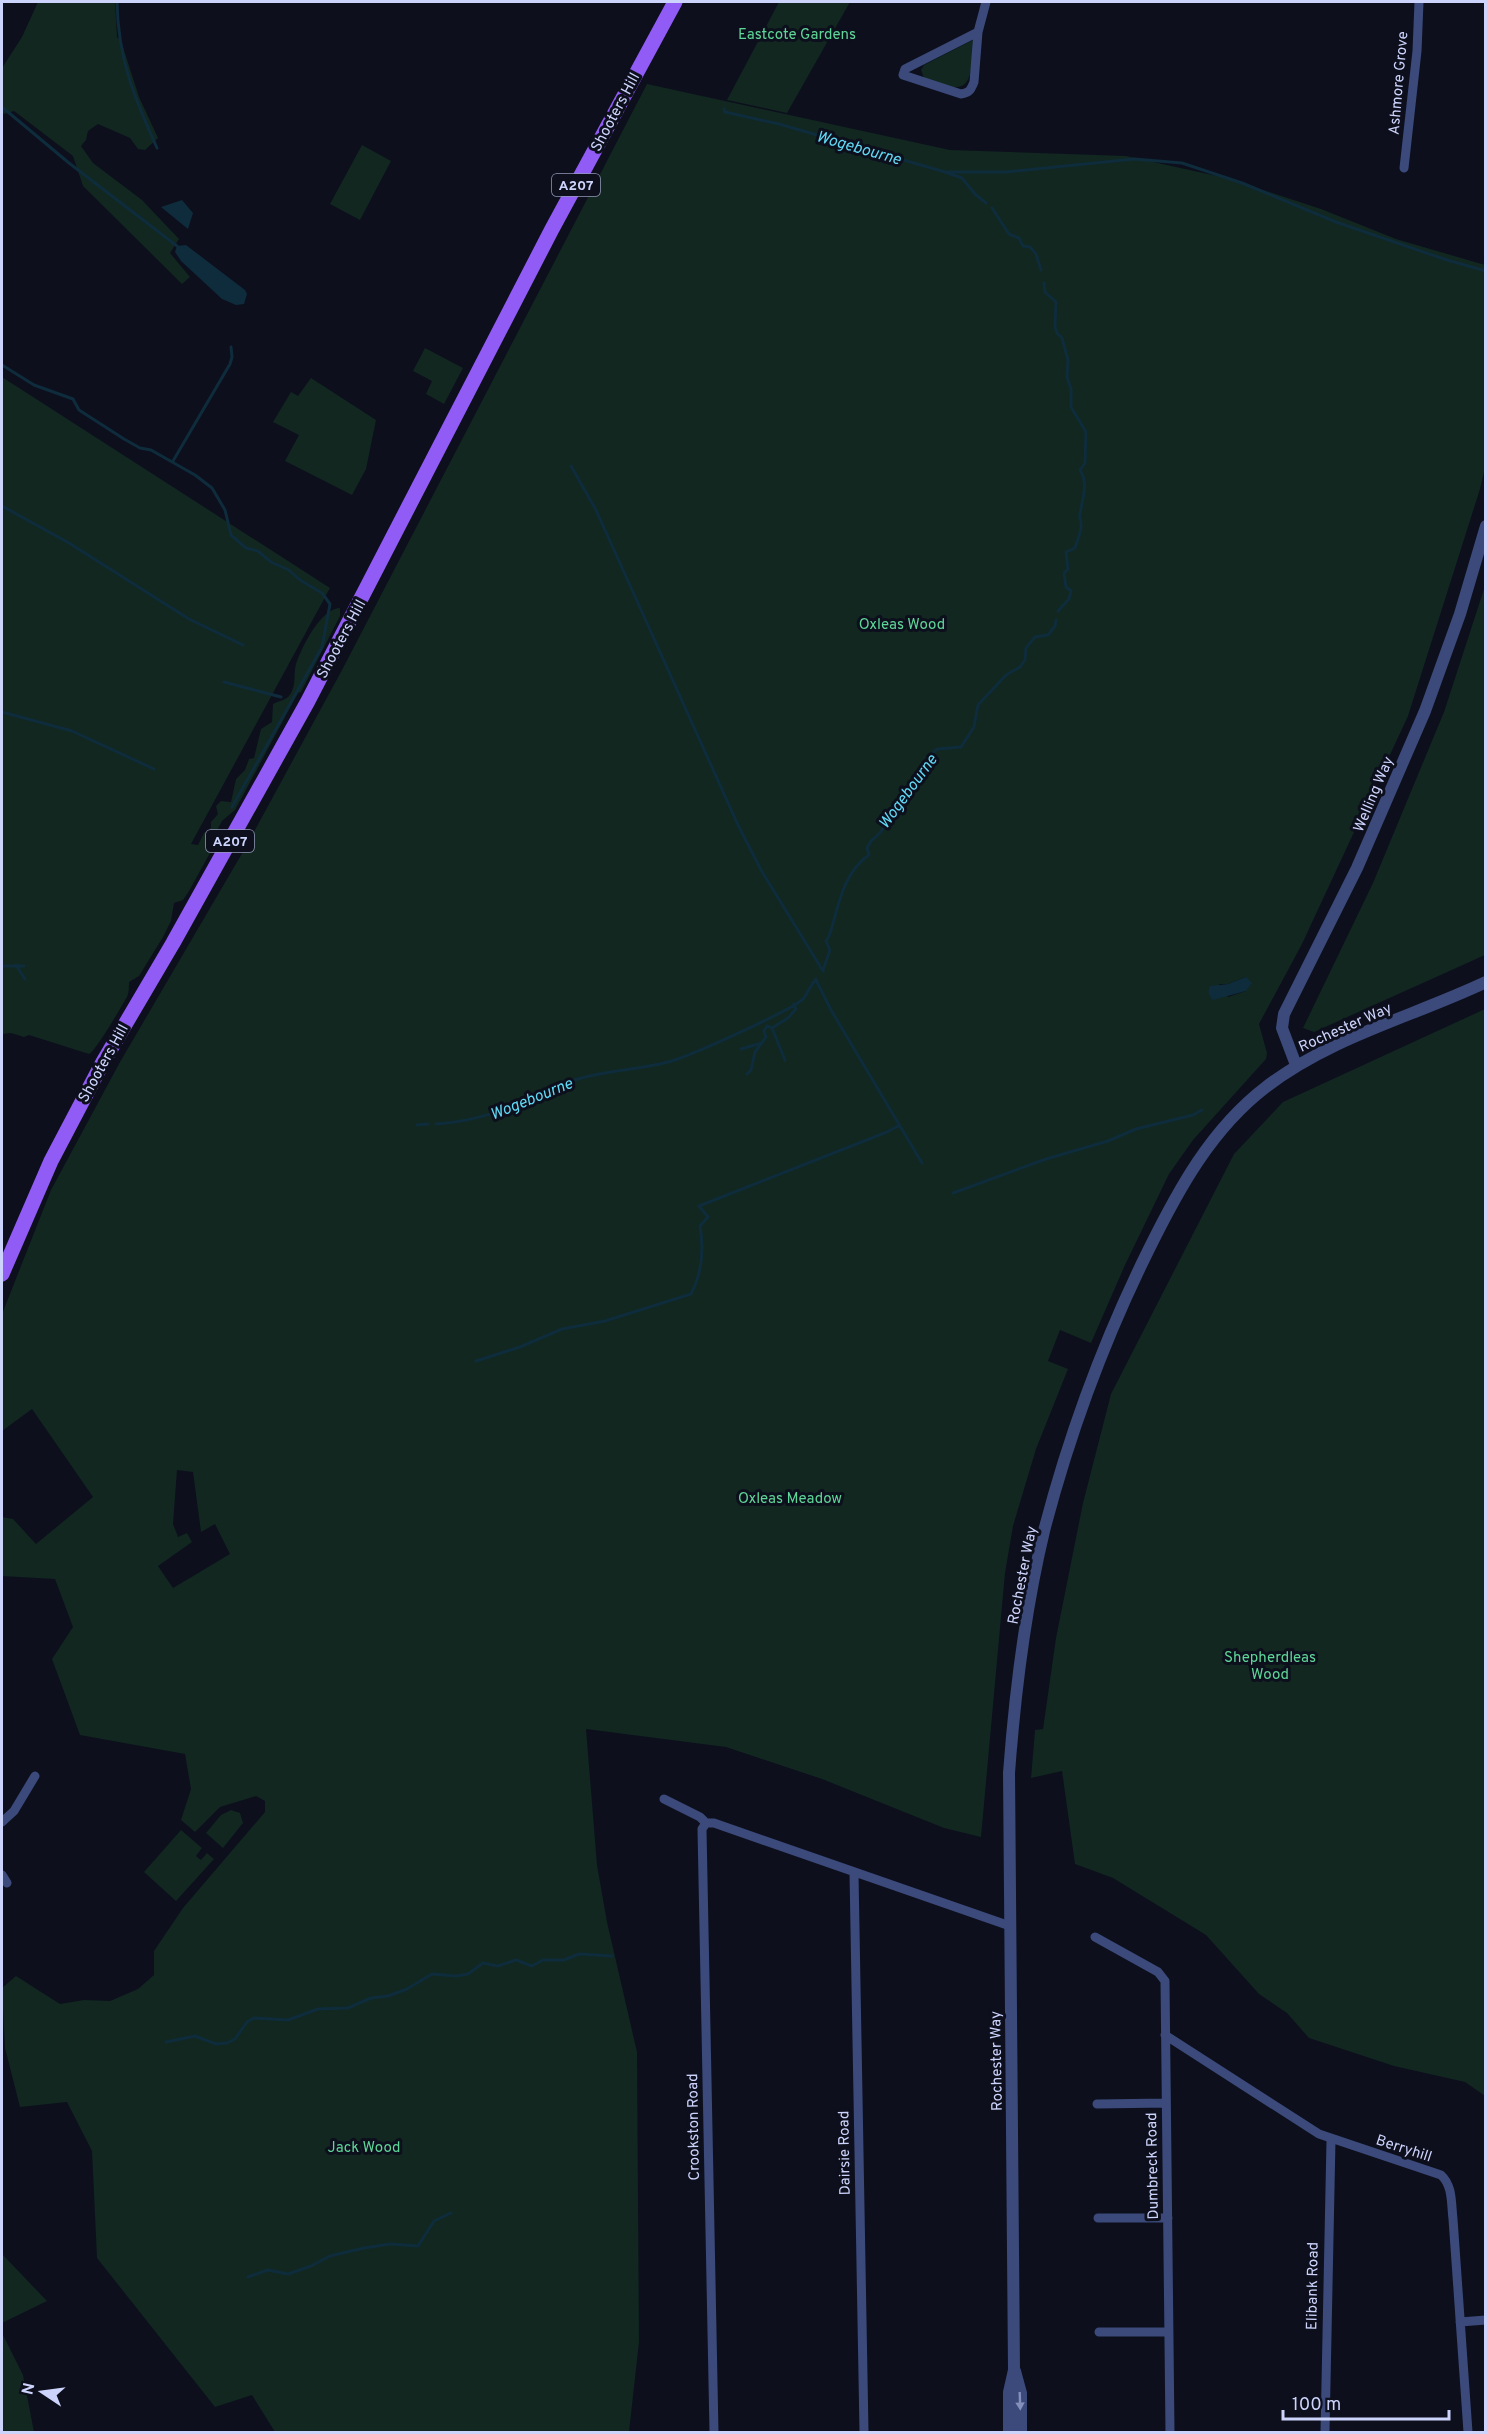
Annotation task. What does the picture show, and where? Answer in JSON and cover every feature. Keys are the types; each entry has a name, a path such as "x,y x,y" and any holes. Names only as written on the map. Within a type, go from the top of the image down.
{"main road":[{"name":"Shooters Hill","path":"2,1274 51,1161 92,1082 309,701 552,230 675,2"}],"street":[{"path":"978,32 905,69 903,75 961,94 967,93 974,82 978,32 986,2"},
{"name":"Ashmore Grove","path":"1404,168 1417,51 1419,2"},
{"name":"Welling Way","path":"1296,1065 1282,1028 1284,1014 1357,868 1425,711 1460,614 1485,526"},
{"name":"Rochester Way","path":"1009,2433 1009,2392 1014,2370 1009,1773 1015,1696 1030,1600 1045,1531 1088,1389 1139,1270 1189,1175 1215,1135 1237,1112 1296,1065 1325,1049 1443,1002 1485,982"},
{"path":"2,1822 14,1811 35,1776"},
{"path":"664,1800 700,1817 706,1823 714,1822 1010,1926"},
{"name":"Crookston Road","path":"706,1823 702,1829 714,2433"},
{"name":"Dairsie Road","path":"854,1873 864,2433"},
{"name":"Dumbreck Road","path":"1095,1937 1165,1981 1170,2433"},
{"name":"Berryhill","path":"1166,2035 1331,2140 1441,2175 1447,2180 1453,2219 1468,2433"},
{"path":"1097,2104 1166,2103"},
{"name":"Elibank Road","path":"1325,2433 1331,2140"},
{"path":"1098,2218 1168,2218"},
{"path":"1460,2322 1485,2320"},
{"path":"1099,2332 1169,2332"},
{"name":"Rochester Way","path":"1014,2370 1021,2393 1021,2433"}],"green space":[{"path":"38,2 115,2 117,37 121,41 139,97 158,138 145,150 138,149 130,138 98,124 88,131 86,140 81,146 93,163 142,200 179,239 170,253 190,277 182,284 83,186 73,156 14,111 4,114 2,112 2,68 22,37"},
{"name":"Eastcote Gardens","path":"779,2 850,2 787,113 727,100"},
{"path":"973,40 970,75 963,85 949,86 924,78 921,70 924,65"},
{"path":"647,84 950,150 1126,156 1226,178 1321,209 1396,239 1485,265 1485,467 1408,716 1302,944 1259,1024 1267,1053 1266,1059 1193,1140 1169,1174 1125,1265 1091,1343 1060,1330 1048,1361 1068,1369 1036,1449 1013,1526 1005,1573 981,1837 944,1828 822,1779 726,1747 586,1729 597,1865 607,1922 637,2052 639,2342 629,2432 275,2432 252,2395 215,2407 97,2258 92,2151 67,2102 20,2107 5,2048 2,1988 16,1976 60,2004 84,2000 110,2001 138,1989 154,1975 154,1951 183,1908 265,1812 265,1801 256,1796 220,1807 195,1832 181,1820 191,1789 185,1754 80,1735 52,1659 73,1627 55,1579 2,1576 2,1517 13,1519 36,1544 93,1497 32,1409 2,1431 2,1314 51,1190 120,1062 244,850 342,670","holes":["1246,977 1246,991 1228,997 1219,984 1228,984","177,1470 193,1472 201,1532 215,1524 230,1554 173,1588 158,1566 192,1542 187,1533 178,1537 173,1524"]},
{"path":"362,145 391,161 360,220 330,204"},
{"path":"425,348 463,368 444,404 426,394 432,381 413,371"},
{"path":"2,377 330,588 191,844 198,845 204,833 211,828 211,822 218,814 216,806 221,801 231,802 236,779 245,770 249,759 254,758 261,729 272,722 273,704 286,699 291,692 296,664 307,639 326,614 340,608 340,616 301,692 298,693 235,810 222,821 215,834 215,844 189,891 183,900 174,903 171,921 163,937 139,976 129,982 127,997 103,1037 89,1054 29,1035 24,1037 11,1033 2,1034"},
{"path":"311,378 376,420 366,469 352,495 285,461 299,435 273,422 291,392 298,396"},
{"path":"1485,586 1485,955 1314,1032 1303,1028 1373,883 1444,712"},
{"name":"Shepherdleas Wood","path":"1485,1009 1485,2096 1465,2082 1394,2066 1309,2038 1287,2013 1259,1994 1206,1935 1113,1878 1075,1864 1062,1771 1031,1778 1035,1730 1043,1729 1056,1638 1083,1503 1111,1394 1234,1154 1283,1102"},
{"path":"231,1810 240,1813 243,1823 223,1848 206,1833 221,1815"},
{"path":"181,1830 202,1848 196,1856 201,1860 207,1853 214,1859 176,1901 144,1872"},
{"path":"2,2254 47,2301 2,2323"},
{"path":"2,2333 23,2375 34,2432 2,2432"}],"water":[{"path":"182,200 193,213 188,229 161,207"},
{"path":"186,245 245,290 247,294 244,304 236,305 222,299 181,261 175,252 177,246"},
{"path":"1246,977 1252,983 1246,991 1213,1000 1210,995 1210,986 1228,984"}],"waterway":[{"path":"117,2 120,42 124,60 141,112 157,148"},
{"path":"2,107 69,163 177,246"},
{"name":"Wogebourne","path":"724,109 725,112 779,124 962,178 986,203"},
{"path":"945,172 1006,172 1134,159 1182,163 1242,183 1336,222 1486,271"},
{"name":"Wogebourne","path":"992,208 1009,234 1019,238 1023,246 1030,247 1036,254 1041,270"},
{"name":"Wogebourne","path":"1044,283 1045,292 1056,302 1055,326 1062,338 1068,360 1067,377 1071,389 1071,407 1086,432 1085,463 1080,470 1084,480 1080,515 1081,530 1075,548 1066,552 1068,569 1064,573 1066,587 1071,591 1069,599 1058,611"},
{"path":"173,461 230,364 231,347"},
{"path":"2,365 34,385 73,399 79,410 124,439 140,448 151,450 195,475 212,488 225,510 231,535 246,548 258,551 271,562 289,570 300,580 322,593 330,604 322,647 232,807"},
{"path":"571,466 596,510 738,825 761,870 823,971"},
{"path":"2,506 69,543 189,619 243,645"},
{"name":"Wogebourne","path":"823,970 830,950 826,941 840,897 854,869 869,855 867,848 871,841 880,833 903,797 920,778 931,755 937,749 961,747 974,727 978,705 1006,675 1020,667 1025,660 1026,648 1035,637 1048,635 1055,626 1056,620"},
{"path":"224,682 281,697"},
{"path":"2,712 72,731 154,769"},
{"path":"16,965 25,979"},
{"path":"2,966 24,966"},
{"name":"Wogebourne","path":"436,1124 463,1121 502,1110 578,1079 679,1059 739,1033 796,1004 804,998 816,979"},
{"path":"816,980 831,1010 922,1163"},
{"path":"747,1074 751,1070 755,1052 766,1037 764,1031 767,1026 772,1028 788,1018 796,1009 794,1004"},
{"path":"772,1028 785,1060"},
{"path":"741,1049 762,1043"},
{"path":"953,1193 1046,1159 1108,1141 1136,1129 1193,1115 1202,1110"},
{"name":"Wogebourne","path":"417,1125 428,1124"},
{"path":"476,1361 520,1347 562,1329 605,1321 691,1294 698,1278 701,1261 700,1226 708,1217 699,1206 900,1125"},
{"path":"166,2042 195,2036 216,2044 227,2043 235,2039 247,2022 254,2018 288,2020 318,2009 348,2008 371,1998 388,1996 407,1989 432,1974 456,1976 468,1974 483,1963 498,1966 516,1960 532,1966 543,1960 564,1960 579,1954 612,1956"},
{"path":"248,2277 268,2270 288,2274 330,2256 364,2248 390,2244 418,2246 434,2221 451,2213"}],"park label":[{"name":"Oxleas Wood","path":"902,624"},
{"name":"Oxleas Meadow","path":"790,1498"},
{"name":"Jack Wood","path":"364,2147"}]}
